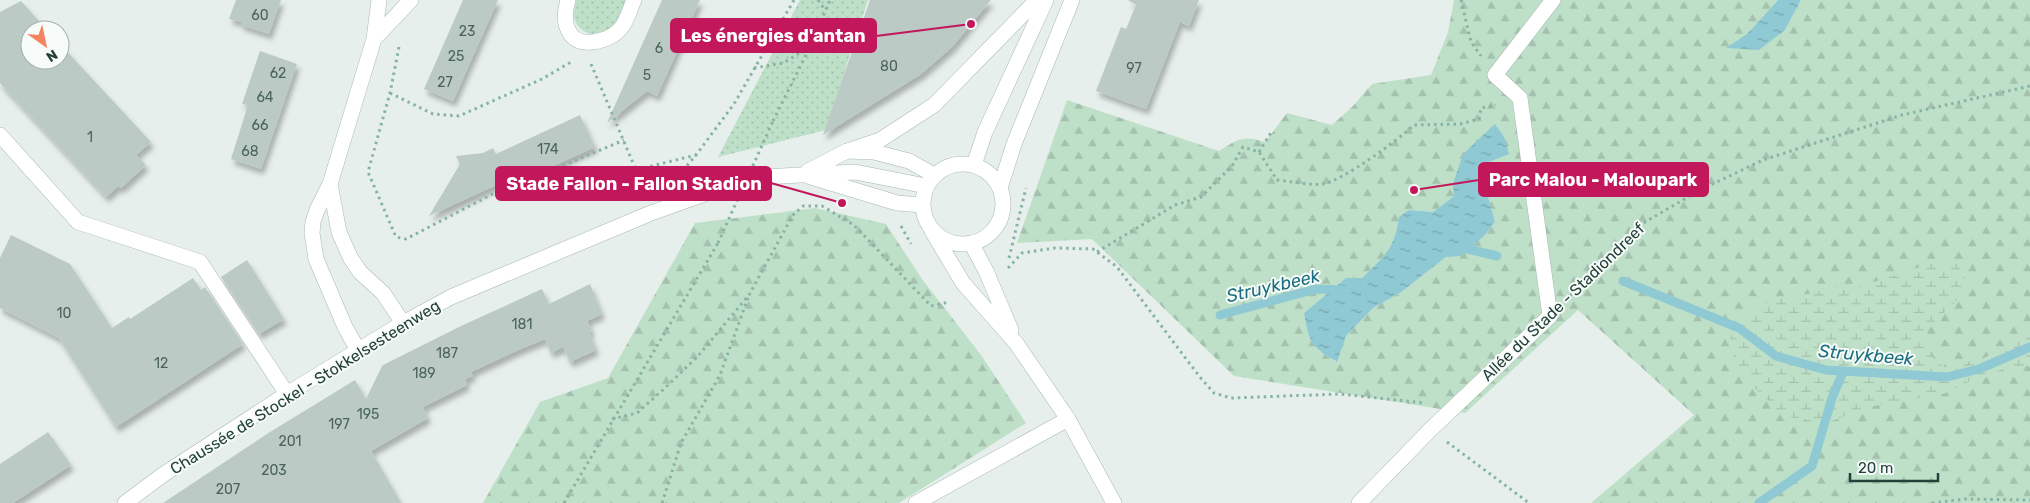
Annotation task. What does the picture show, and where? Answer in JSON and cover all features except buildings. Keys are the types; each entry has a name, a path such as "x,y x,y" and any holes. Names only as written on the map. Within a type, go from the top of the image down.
{"street":[{"path":"358,350 341,318 316,260 312,242 313,222 330,184 374,39 379,0"},
{"path":"374,39 410,0"},
{"path":"568,0 565,14 568,31 587,50 609,38 621,28 634,0"},
{"name":"Chaussée de Stockel - Stokkelsesteenweg","path":"802,174 847,151 880,140 934,105 1037,0"},
{"path":"974,165 984,132 1046,0"},
{"path":"1000,188 1014,144 1072,0"},
{"path":"1550,316 1520,98 1495,75 1553,0"},
{"path":"0,135 78,222 200,262 287,394"},
{"name":"Chaussée de Stockel - Stokkelsesteenweg","path":"847,151 874,152 908,161 930,180"},
{"path":"932,231 943,239 957,244 971,243 987,236 998,223 1003,206 1000,188 990,173 974,165 960,163 946,167 930,180 922,205 925,219 932,231 963,283 1016,343 1068,419 1114,503"},
{"name":"Chaussée de Stockel - Stokkelsesteenweg","path":"125,503 164,474 287,394 403,323 451,297 651,212 730,185 764,177 855,172 930,180"},
{"name":"Chaussée de Stockel - Stokkelsesteenweg","path":"802,174 897,202 922,205"},
{"path":"330,184 339,232 350,257 360,272 382,293 403,323"},
{"path":"971,243 986,271 1016,343"},
{"name":"Allée du Stade - Stadiondreef","path":"1359,503 1430,430 1550,316"},
{"path":"916,503 1068,419"}],"path":[{"path":"666,184 679,175 696,155 734,104 794,0"},
{"path":"818,0 825,10"},
{"path":"564,503 612,419 718,244 830,0"},
{"path":"1461,0 1471,42 1495,75"},
{"path":"399,14 399,51 390,93 368,172 396,237 406,239 508,186 529,180 624,140"},
{"path":"754,68 783,63 810,47"},
{"path":"390,93 433,114 459,116 542,79 578,58 587,50 636,170 696,155"},
{"name":"Allée du Stade - Stadiondreef","path":"1550,316 1640,225 1700,190 1763,160 1902,115 2030,86"},
{"path":"1097,252 1175,206 1201,197 1232,166 1243,148 1259,152 1277,180 1323,184 1346,173 1398,140 1414,125 1460,124 1479,119 1481,108 1520,98"},
{"path":"1259,152 1272,130"},
{"path":"1009,258 1028,180"},
{"path":"800,201 803,206"},
{"path":"662,503 681,443 720,375 749,295 793,215 803,206 822,206 854,225 931,306"},
{"path":"1022,253 1055,248 1093,248 1117,267 1199,376 1214,393 1231,398 1340,394 1455,406"},
{"path":"612,419 637,412 665,388 698,356 749,295"},
{"path":"1430,430 1529,503"},
{"path":"1932,503 1964,499 2030,500"}],"green space":[{"path":"575,0 629,0 609,29 600,34 591,34 578,27 574,15"},
{"path":"800,0 868,0 846,67 830,129 718,157"},
{"path":"1454,0 1778,0 1747,34 1727,48 1785,30 1801,0 2030,0 2030,503 1591,503 1694,415 1578,310 1465,413 1234,376 1092,239 1017,243 1067,100 1219,151 1241,139 1265,142 1287,113 1332,125 1353,106 1372,84 1431,75 1448,32","holes":["1495,124 1476,167 1484,182 1495,222 1484,236 1446,257 1400,293 1373,308 1346,336 1336,362 1322,352 1310,337 1304,313 1346,278 1362,278 1388,252 1409,210 1433,212 1454,196"]},
{"path":"815,208 886,224 922,279 981,355 1026,423 899,503 483,503 540,402 608,378 695,223"},
{"path":"1956,263 1965,274 1967,291 1921,334 1934,360 1945,367 1982,359 2027,336 2030,324 2030,366 2013,367 1985,374 1943,394 1873,406 1826,423 1784,416 1743,377 1729,345 1735,321 1771,300 1813,293 1840,285 1855,288 1929,264"}],"water":[{"path":"1778,0 1801,0 1785,30 1759,50 1726,48 1747,34"},
{"path":"1495,124 1504,137 1509,154 1476,167 1484,182 1495,222 1484,236 1461,256 1446,257 1400,293 1373,308 1346,336 1337,362 1316,348 1310,337 1304,313 1346,278 1362,278 1376,264 1387,251 1395,237 1399,217 1409,210 1433,212 1454,196 1453,184 1463,154"}],"waterway":[{"name":"Struykbeek","path":"1459,247 1497,256"},
{"name":"Struykbeek","path":"1623,281 1739,328 1776,356 1826,370 1947,377 1979,369 2030,347"},
{"name":"Struykbeek","path":"1220,315 1316,289 1342,290"},
{"path":"1759,503 1812,466 1832,398 1843,372"}],"place":[{"name":"Les énergies d'antan","path":"971,24"},
{"name":"Parc Malou - Maloupark","path":"1414,190"},
{"name":"Stade Fallon - Fallon Stadion","path":"842,203"}]}
